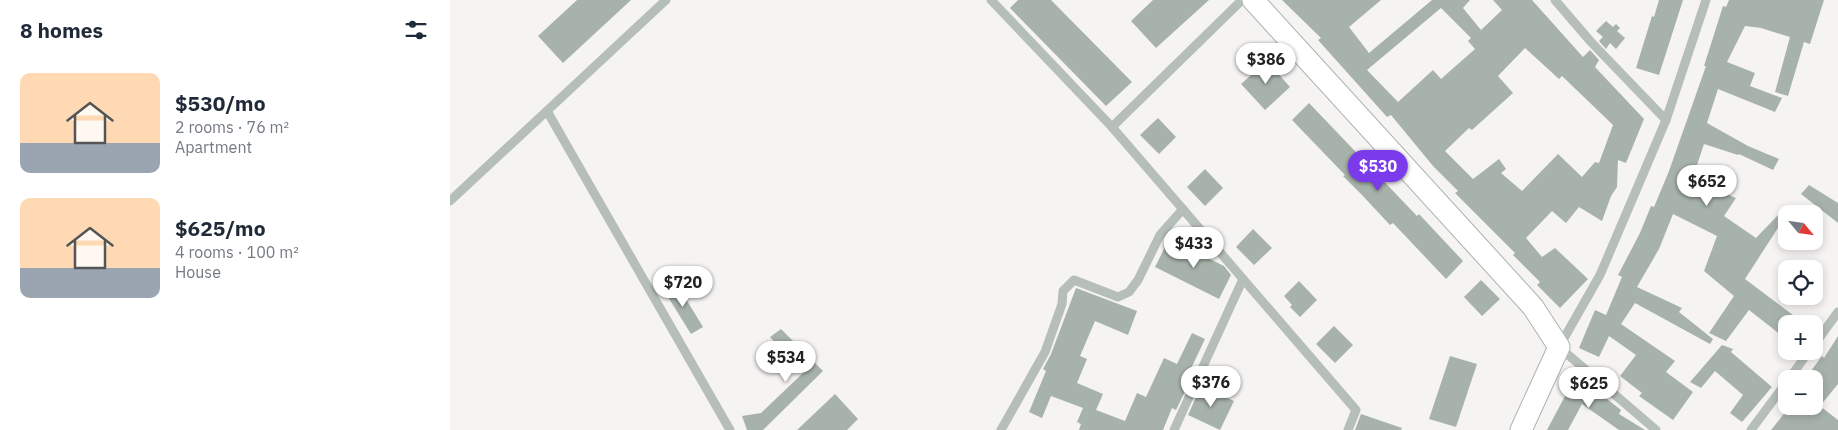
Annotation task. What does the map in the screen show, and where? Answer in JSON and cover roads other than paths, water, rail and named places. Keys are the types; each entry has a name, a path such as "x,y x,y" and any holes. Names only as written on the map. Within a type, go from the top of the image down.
{"main road":[{"path":"1253,0 1533,306 1559,347 1522,430"}],"street":[{"path":"450,201 666,0"},
{"path":"991,0 1112,127 1356,410 1348,430"},
{"path":"1112,127 1242,0"},
{"path":"1554,0 1591,42 1666,120"},
{"path":"1656,430 1559,347 1600,275 1666,120 1706,0"},
{"path":"547,111 730,430"},
{"path":"1001,430 1045,352 1062,304 1063,291 1074,280 1118,297 1129,292 1138,280 1160,235 1183,209"},
{"path":"1174,430 1243,279"},
{"path":"1823,333 1838,312"},
{"path":"1751,430 1778,394"}]}
